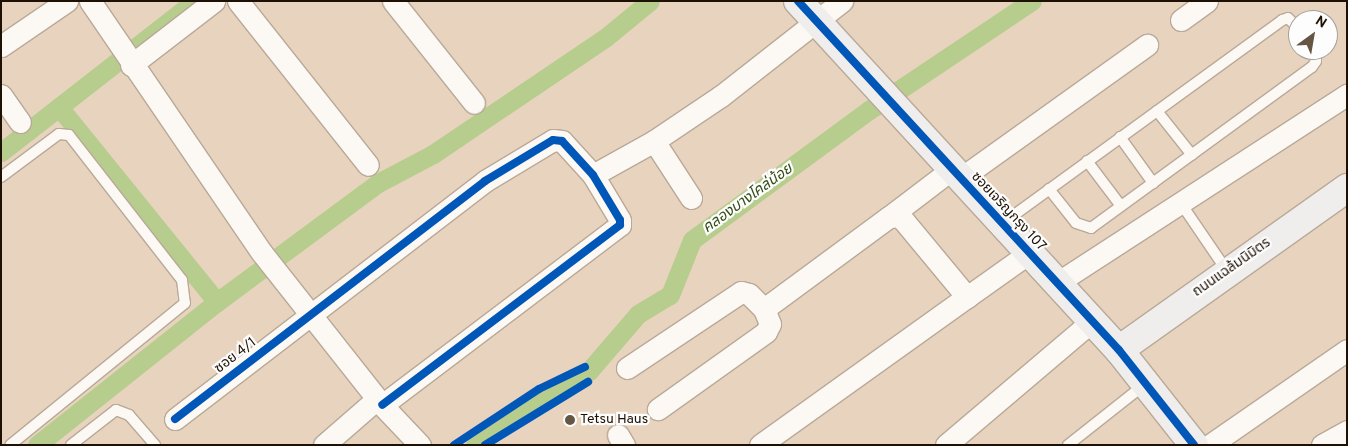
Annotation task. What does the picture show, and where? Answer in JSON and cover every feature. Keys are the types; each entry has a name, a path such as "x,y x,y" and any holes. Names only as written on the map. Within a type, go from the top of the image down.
{"street":[{"path":"1,46 67,1"},
{"path":"90,1 131,65 262,253 380,402 420,445"},
{"path":"131,65 214,1"},
{"path":"238,1 368,166"},
{"path":"392,1 474,103"},
{"path":"592,175 654,141 721,96 806,11 842,1"},
{"path":"1181,20 1207,1"},
{"name":"ซอยเจริญกรุง 107","path":"806,11 1119,350 1194,445"},
{"path":"764,309 889,217 1147,45"},
{"path":"1,95 20,122"},
{"path":"1057,283 1347,95"},
{"name":"ซอย 4/1","path":"175,419 485,181 553,140 562,142 592,175 620,220 615,231 380,402"},
{"path":"654,141 691,198"},
{"name":"ถนนแฉล้มนิมิตร","path":"1119,350 1227,271 1347,188"},
{"path":"889,217 899,216 904,221 967,297"},
{"path":"760,445 1029,253"},
{"path":"626,368 741,292 749,294 764,309 770,324 766,332 658,409"},
{"path":"946,445 1092,321"},
{"path":"1210,445 1347,350"},
{"path":"324,445 380,402"},
{"path":"1322,445 1347,432"}],"lane":[{"path":"1002,223 1282,20 1288,18"},
{"path":"1049,189 1082,227 1091,228 1312,67 1316,60"},
{"path":"1157,110 1192,155"},
{"path":"1,178 59,134 69,134 182,280 185,302 10,445"},
{"path":"1120,137 1153,183"},
{"path":"1087,161 1121,206"},
{"path":"1180,202 1227,271"},
{"path":"1068,445 1145,384"},
{"path":"71,445 116,410 129,415 155,445"}],"waterway":[{"path":"1,152 195,1"},
{"path":"37,445 217,302 378,183 433,154 605,38 650,1"},
{"name":"คลองบางโคล่น้อย","path":"475,445 545,397 589,371 638,314 670,295 692,240 869,110 1032,1"},
{"path":"59,107 217,302"}],"cycle path":[{"path":"798,1 1119,350 1194,445"},
{"path":"175,419 485,181 553,140 562,141 593,175 620,220 620,225 382,405"},
{"path":"454,445 539,389 585,367"},
{"path":"485,445 588,382"}],"place":[{"name":"Tetsu Haus","path":"570,420"}]}
